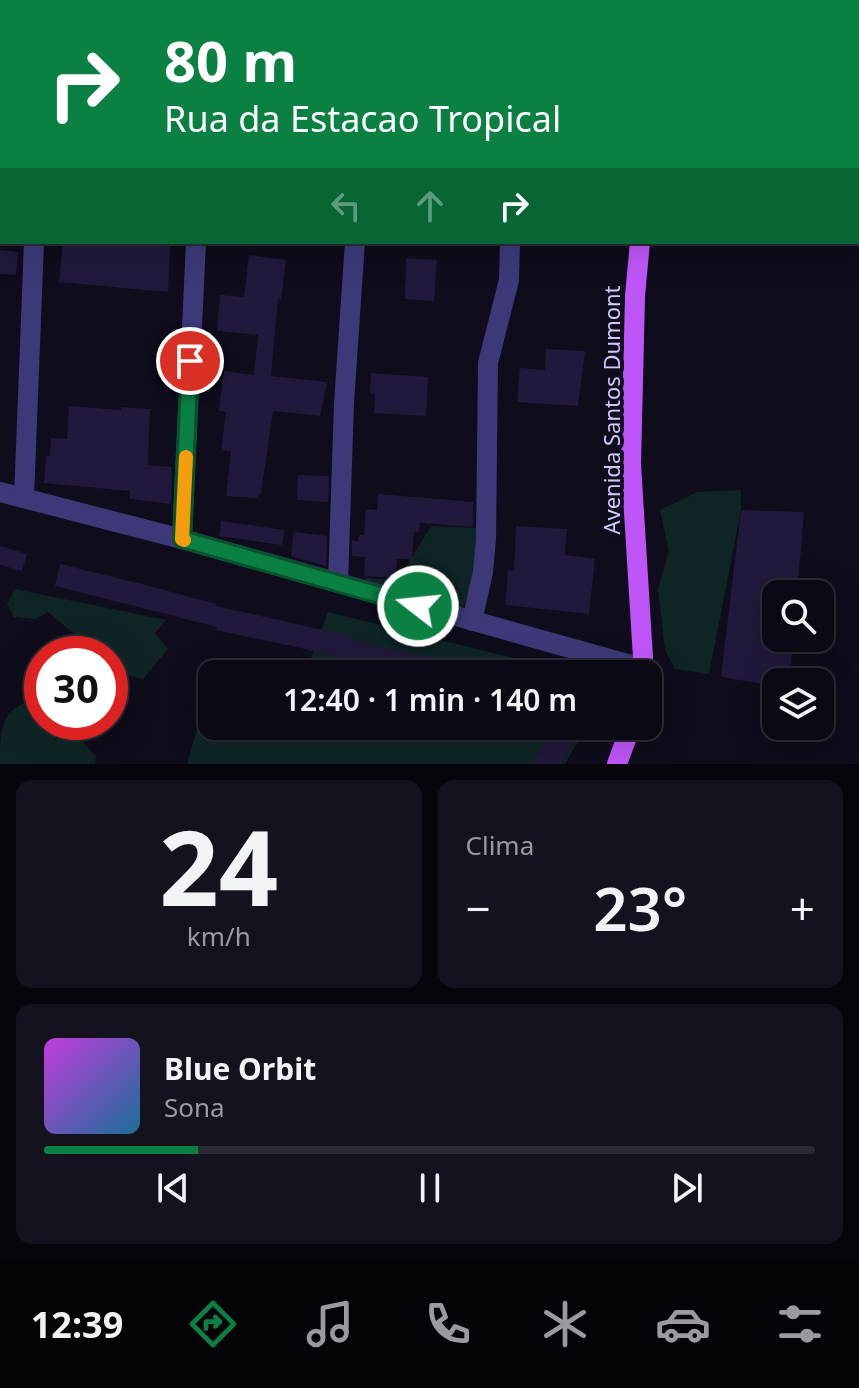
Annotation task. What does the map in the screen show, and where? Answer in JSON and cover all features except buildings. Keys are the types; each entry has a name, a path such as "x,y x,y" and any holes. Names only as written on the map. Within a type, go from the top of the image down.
{"main road":[{"name":"Avenida Santos Dumont","path":"640,244 635,296 631,464 643,660"},
{"path":"617,764 626,740"}],"street":[{"path":"24,498 34,244"},
{"path":"182,539 196,244"},
{"path":"338,583 344,403 355,244"},
{"path":"472,621 483,572 486,539 488,363 509,280 510,244"},
{"path":"0,492 182,539 604,660"}],"green space":[{"path":"741,490 741,510 709,674 675,669 665,650 658,589 669,551 660,510 697,492"},
{"path":"431,526 476,528 478,569 462,611 362,585 366,578 402,580"},
{"path":"15,589 166,620 155,633 168,649 143,679 128,675 128,636 77,636 48,612 35,619 14,617 7,604"},
{"path":"328,612 521,660 310,660"},
{"path":"24,703 24,740 81,740 96,757 95,764 0,764 2,730 9,714"},
{"path":"198,726 198,740 579,740 565,764 187,764"}],"slow traffic":[{"path":"184,540 186,457"}],"route":[{"path":"190,361 182,539 418,606"}]}
